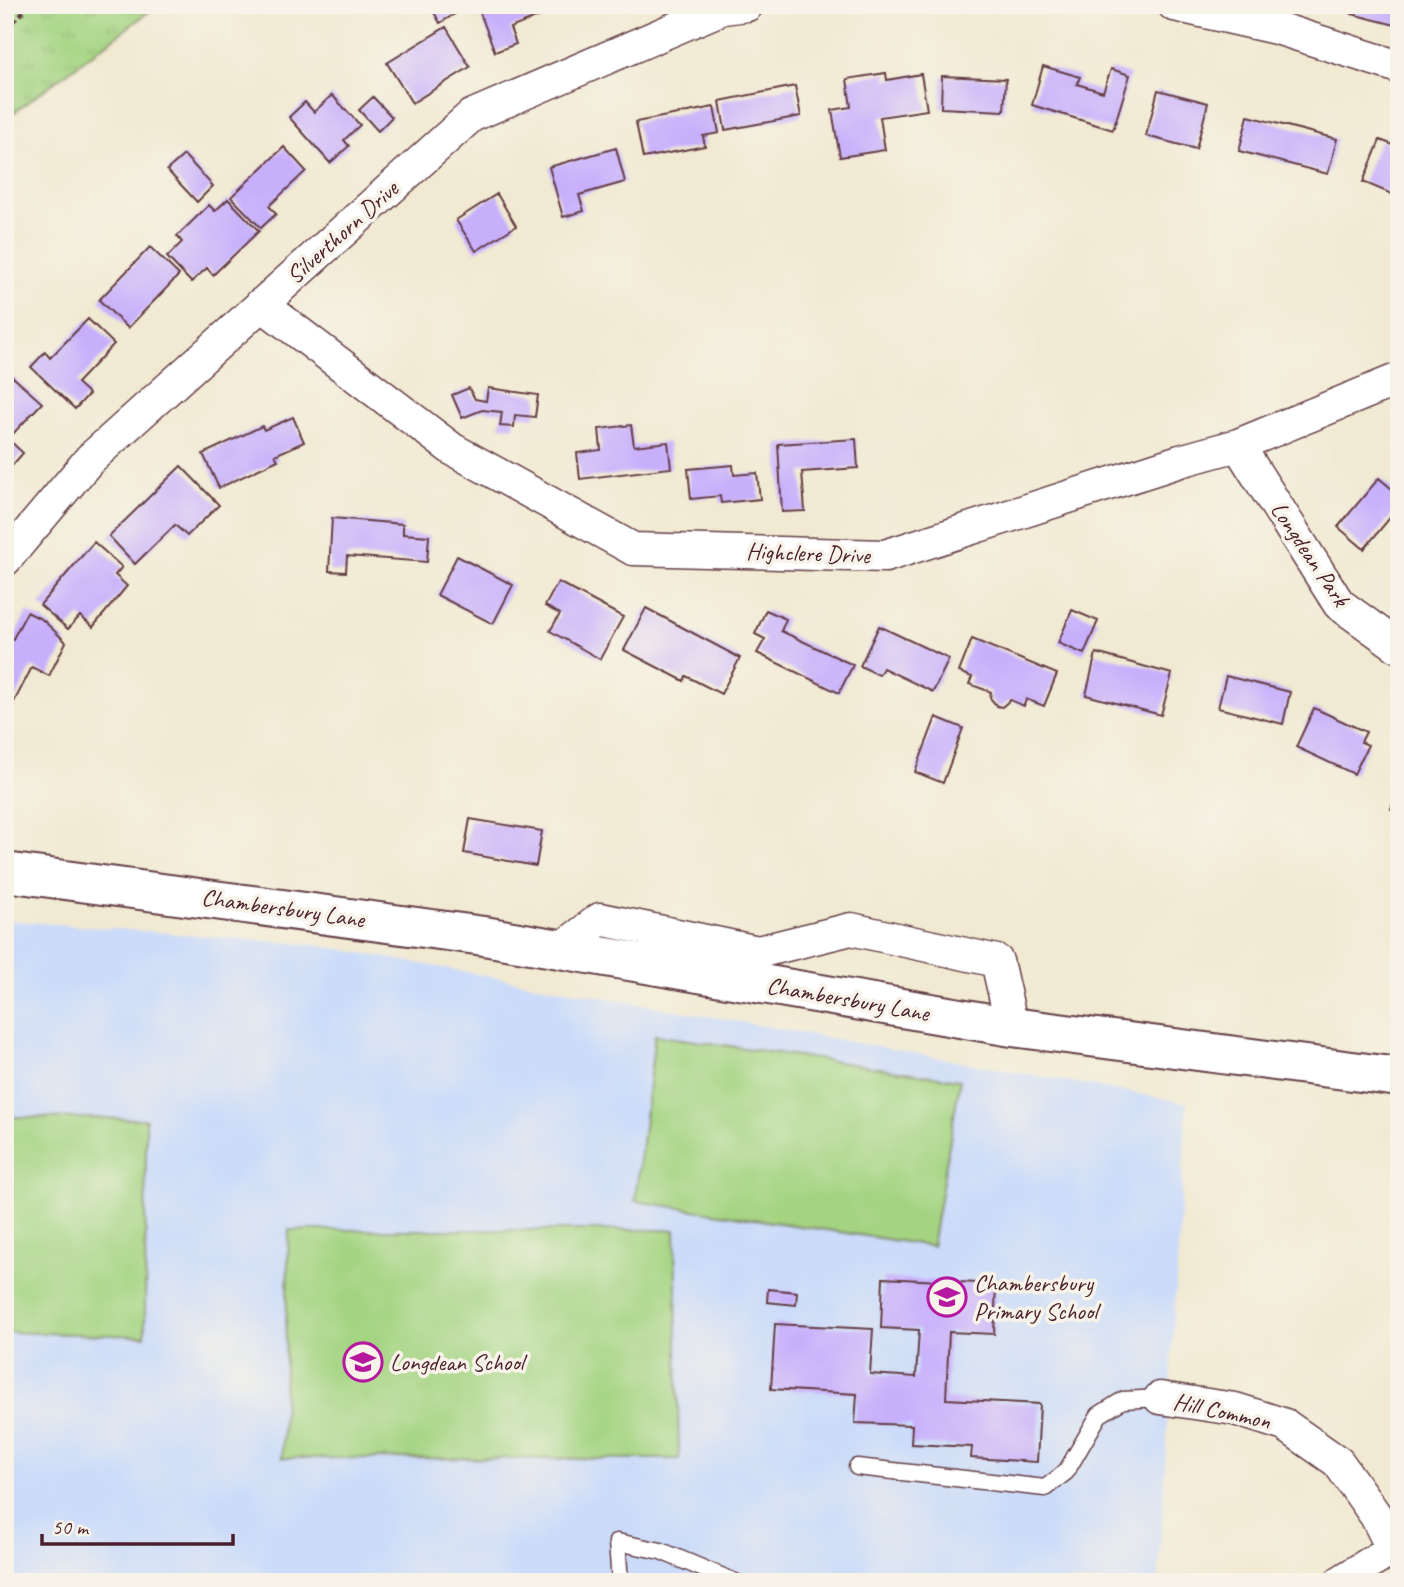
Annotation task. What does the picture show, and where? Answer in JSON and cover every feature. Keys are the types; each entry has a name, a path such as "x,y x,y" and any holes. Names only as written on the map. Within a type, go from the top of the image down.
{"street":[{"name":"Silverthorn Drive","path":"5,560 90,459 471,116 723,8 747,5"},
{"path":"1174,5 1280,29 1399,67"},
{"name":"Highclere Drive","path":"261,304 452,449 633,549 885,556 1180,461 1238,445 1399,379"},
{"name":"Longdean Park","path":"1238,445 1339,604 1399,647"},
{"name":"Chambersbury Lane","path":"5,872 471,934 1012,1027 1399,1077"},
{"name":"Chambersbury Lane","path":"561,949 600,919 758,952 851,929 997,961 1012,1027"},
{"name":"Hill Common","path":"1160,1398 1235,1409 1285,1425 1338,1462 1395,1546 1340,1582"}],"lane":[{"path":"857,1467 1045,1488 1066,1472 1098,1415 1123,1400 1160,1398"},
{"path":"620,1582 617,1542 661,1552 735,1582"}],"path":[{"path":"5,28 31,5"}],"shaded area":[{"name":"Longdean School","path":"5,920 317,945 1187,1103 1158,1582 5,1582"}],"green space":[{"path":"5,5 158,5 5,119"},
{"path":"655,1035 960,1080 932,1246 635,1201"},
{"path":"5,1117 146,1119 145,1336 5,1332"},
{"path":"289,1230 675,1230 679,1459 282,1458"}],"building":[{"path":"430,5 454,5 458,12 440,23"},
{"path":"477,5 546,5 548,13 510,28 516,44 495,52"},
{"path":"1354,5 1399,5 1399,26 1352,14"},
{"path":"446,27 470,67 412,103 387,63"},
{"path":"1043,66 1080,77 1077,84 1103,92 1111,69 1130,75 1113,130 1032,105"},
{"path":"886,73 887,80 921,74 927,110 880,117 885,150 840,157 832,110 851,107 847,79"},
{"path":"942,76 1006,79 1004,111 941,108"},
{"path":"795,86 801,116 725,130 720,101"},
{"path":"1158,90 1208,103 1196,149 1146,136"},
{"path":"332,95 360,125 344,140 349,146 330,163 289,117 305,102 314,112"},
{"path":"373,97 392,117 378,131 359,110"},
{"path":"714,107 719,133 703,136 705,146 643,158 636,122"},
{"path":"1248,116 1337,139 1328,174 1239,151"},
{"path":"1380,140 1399,147 1399,197 1363,182"},
{"path":"284,147 306,171 269,206 276,214 261,228 231,197"},
{"path":"616,148 625,182 579,195 584,211 563,217 549,167"},
{"path":"184,155 213,186 197,202 167,170"},
{"path":"497,194 516,226 476,251 456,220"},
{"path":"228,199 259,231 213,275 207,268 191,282 167,257 182,242 177,236 209,205 215,211"},
{"path":"150,247 179,275 128,328 99,300"},
{"path":"88,319 114,344 77,383 89,394 75,409 31,367 45,352 50,358"},
{"path":"13,377 42,403 8,439 23,453 10,468 5,464 5,385"},
{"path":"469,388 475,399 486,401 488,388 538,395 535,417 515,415 514,427 500,426 502,412 482,410 462,418 452,395"},
{"path":"293,417 304,442 275,455 278,460 219,488 203,454 262,426 264,430"},
{"path":"631,425 634,446 668,442 671,468 580,479 577,453 601,450 599,429"},
{"path":"856,439 858,468 802,472 805,511 782,512 778,444"},
{"path":"733,465 734,475 757,473 760,499 721,503 720,496 691,499 688,469"},
{"path":"181,466 219,505 187,536 175,525 135,564 109,536"},
{"path":"1379,478 1399,495 1399,507 1364,549 1338,527"},
{"path":"332,518 403,524 403,534 429,536 427,562 347,556 346,572 329,571"},
{"path":"94,542 122,567 115,575 127,586 93,627 80,616 68,629 40,605"},
{"path":"457,556 513,585 493,624 437,595"},
{"path":"558,582 623,617 600,659 550,631 560,614 545,606"},
{"path":"646,608 740,658 721,694 686,676 684,681 624,650"},
{"path":"766,610 786,619 781,631 853,665 839,693 757,653 765,639 755,634"},
{"path":"1072,610 1098,621 1084,654 1058,643"},
{"path":"27,612 43,620 66,642 49,676 32,667 13,704 5,700 5,648 7,650"},
{"path":"879,626 949,659 933,692 883,668 879,675 860,666"},
{"path":"972,639 1057,674 1044,706 1026,699 1024,706 1010,700 1002,707 997,706 990,698 991,692 969,684 972,677 959,672"},
{"path":"1096,653 1172,674 1161,715 1086,695"},
{"path":"1226,676 1290,692 1283,724 1218,708"},
{"path":"1314,708 1366,732 1361,742 1368,745 1354,774 1296,747"},
{"path":"936,717 963,728 943,783 915,772"},
{"path":"1399,788 1399,812 1391,809"},
{"path":"470,819 542,831 536,866 464,853"},
{"path":"883,1278 996,1284 994,1334 949,1332 946,1399 1040,1404 1037,1462 971,1458 972,1447 911,1444 912,1425 855,1423 857,1394 771,1389 775,1324 873,1329 870,1374 916,1377 919,1330 881,1328"},
{"path":"768,1289 797,1292 796,1305 767,1302"}],"place":[{"name":"Chambersbury Primary School","path":"947,1297"},
{"name":"Longdean School","path":"363,1362"}]}
